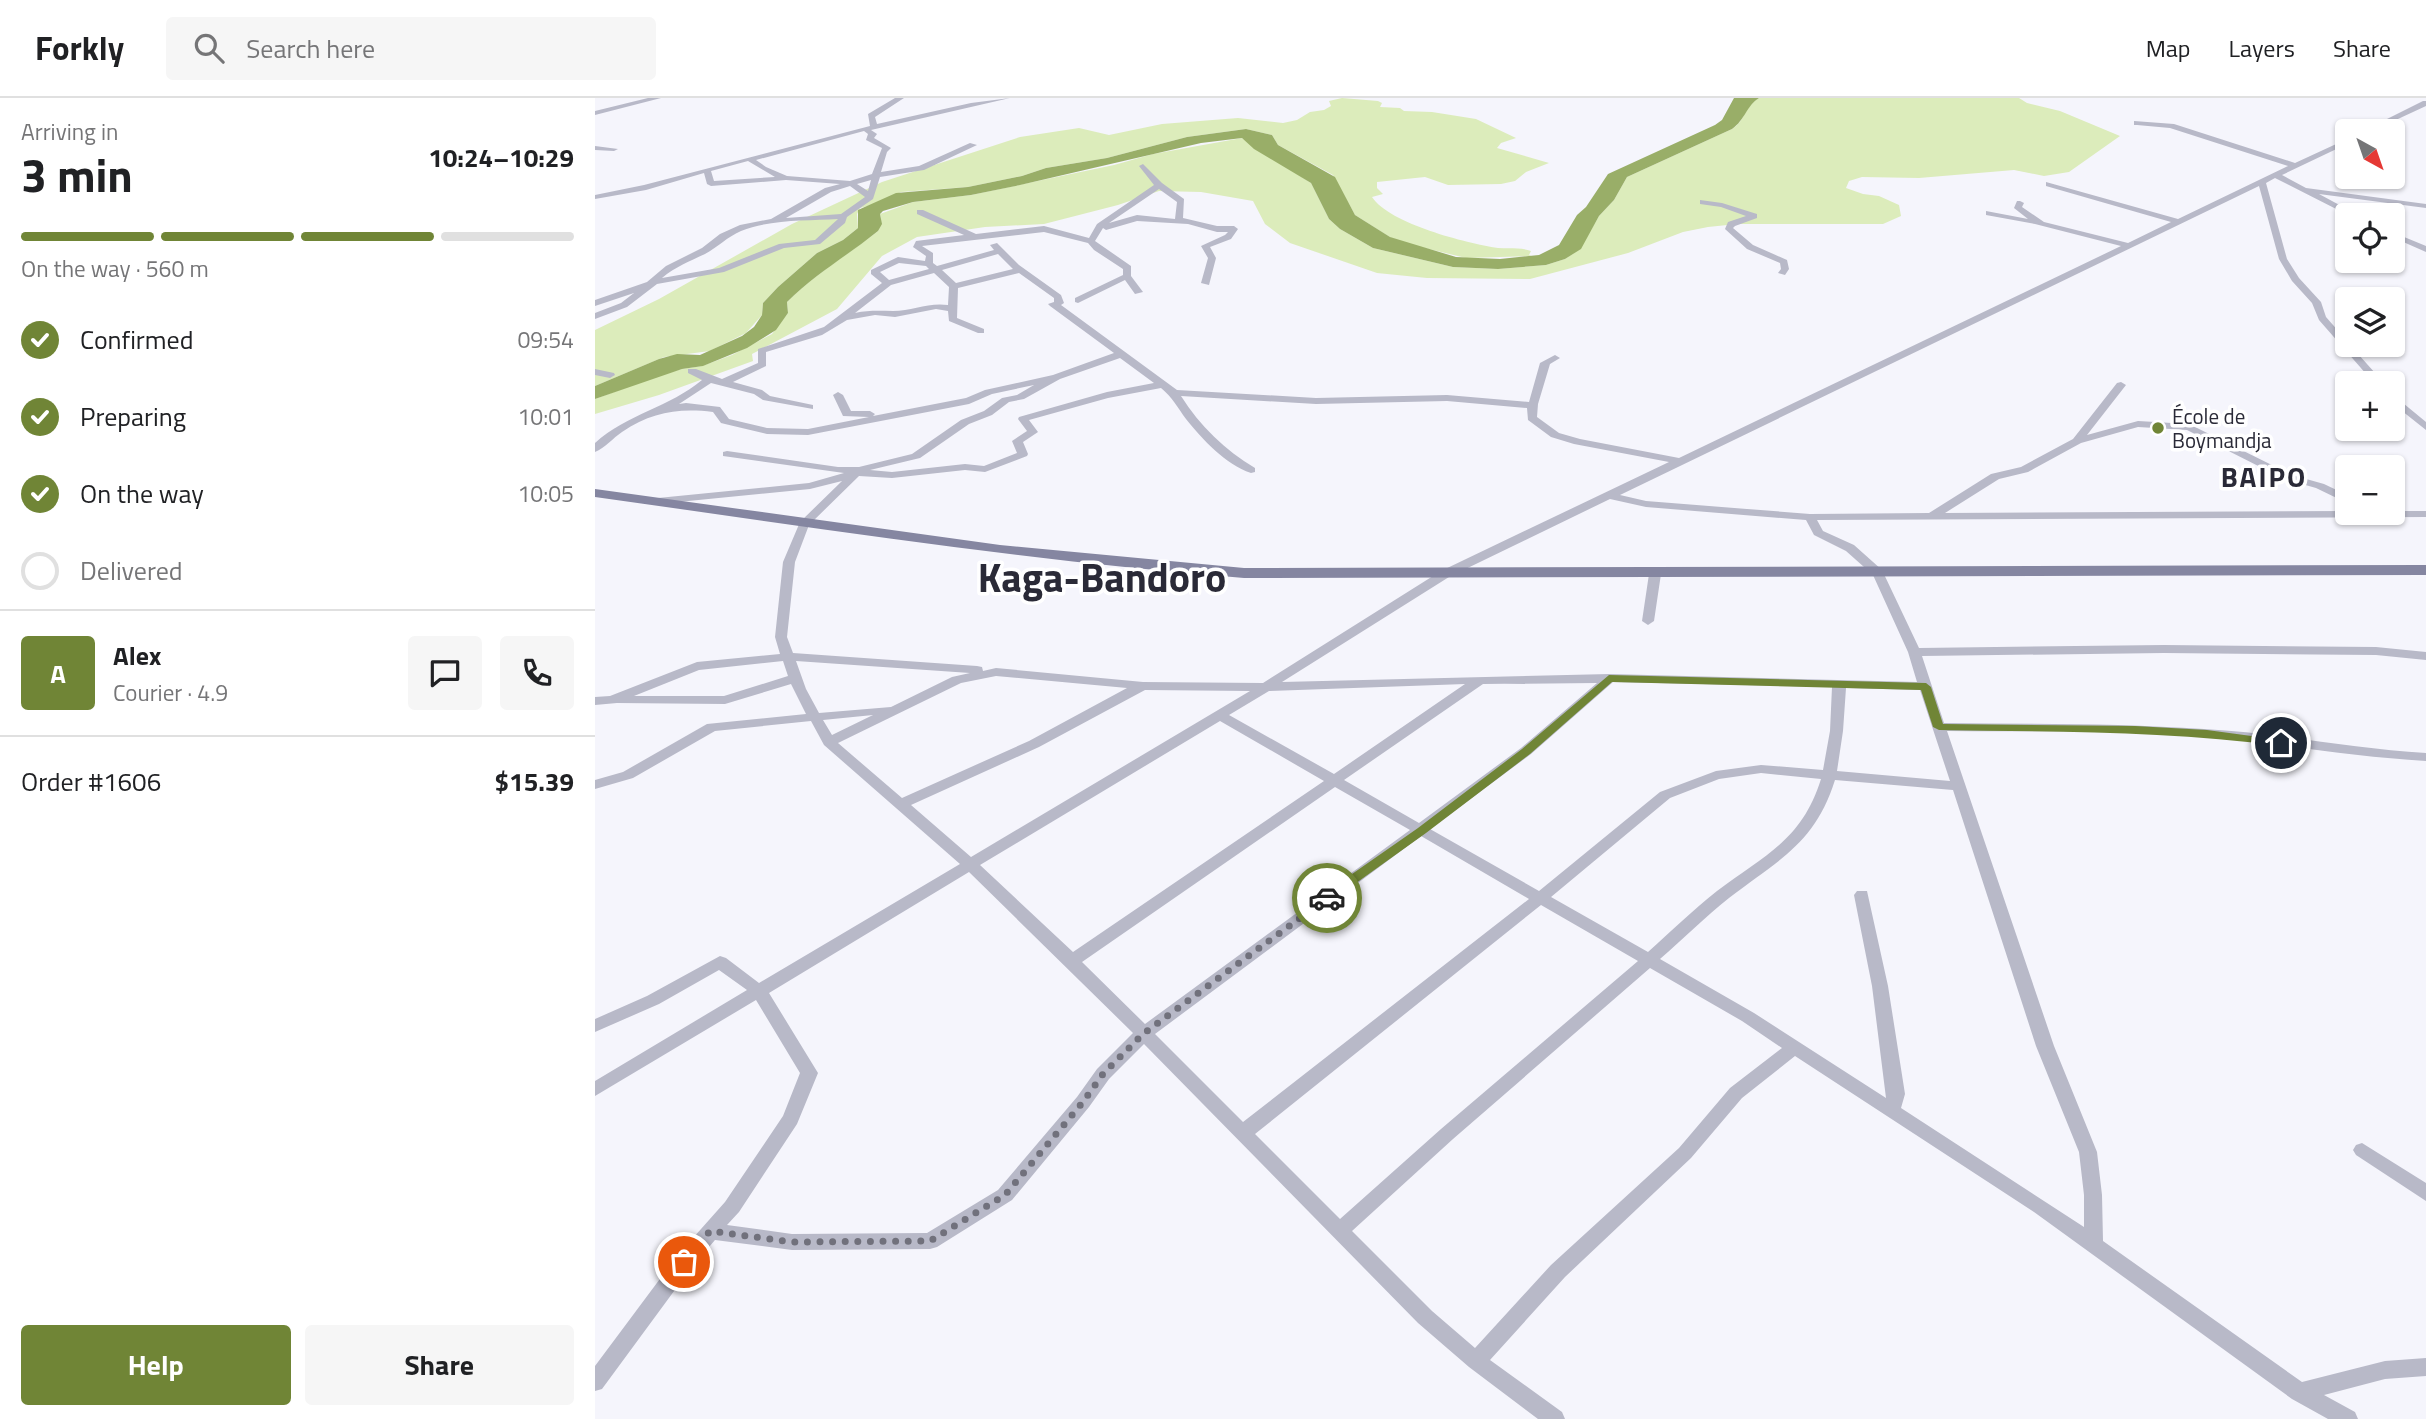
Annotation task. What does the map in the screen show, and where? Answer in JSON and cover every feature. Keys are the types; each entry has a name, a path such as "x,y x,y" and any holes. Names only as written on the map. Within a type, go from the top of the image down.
{"main road":[{"path":"595,493 804,524 1170,568 1244,573 2426,570"}],"street":[{"path":"595,113 657,98"},
{"path":"595,316 624,305 669,268 743,227 775,221 843,216 870,197 879,175 883,151 887,148 869,138 873,134 870,128 871,116 900,98"},
{"path":"595,197 623,195 921,114 1006,98"},
{"path":"2392,119 2426,103"},
{"path":"2137,123 2171,126 2296,166"},
{"path":"775,221 828,190 879,175 932,164 956,150 973,145"},
{"path":"595,1089 1220,715 1445,574 2335,147"},
{"path":"595,148 614,149"},
{"path":"750,159 768,173 784,179"},
{"path":"1143,166 1159,185 1181,201 1179,219 1217,229 1234,229 1228,237 1205,246 1212,258 1206,283"},
{"path":"707,170 711,184 784,179 850,183 870,197"},
{"path":"2275,175 2335,205"},
{"path":"2262,182 2283,259 2295,279 2316,302 2322,318 2368,371"},
{"path":"2049,184 2176,221"},
{"path":"1091,241 1098,229 1159,185"},
{"path":"2305,190 2426,206"},
{"path":"1703,202 1722,205 1754,216 1731,224 1728,229 1750,247 1784,262 1785,270 1782,273"},
{"path":"2021,203 2018,208 2041,223"},
{"path":"919,212 997,246 1020,270 1058,297 1056,304 1119,355 1174,393 1197,425 1237,463 1251,470"},
{"path":"1989,213 2041,223 2130,246"},
{"path":"595,303 655,282 721,270 782,246 817,242 842,221 843,216"},
{"path":"1073,236 1137,218 1194,223"},
{"path":"933,267 930,255 918,247 919,243 1044,229 1091,241 1097,248 1128,268 1127,276 1138,292"},
{"path":"2405,240 2426,249"},
{"path":"725,382 763,364 761,351 815,334 888,283 933,267 1000,251"},
{"path":"888,283 874,272 898,260 933,267 954,286 952,319 981,331"},
{"path":"954,286 1020,270"},
{"path":"1077,300 1127,276"},
{"path":"843,317 875,312 895,314 936,306 954,309"},
{"path":"648,413 686,406 716,409 725,421 767,431 808,432 969,401 989,392 1056,377 1119,355"},
{"path":"1555,358 1545,363 1531,405 1532,418 1555,435 1578,442 1679,461"},
{"path":"692,371 787,404 809,407"},
{"path":"595,372 610,375"},
{"path":"658,501 810,486 916,456 965,422 988,413 1006,400 1020,397 1056,377"},
{"path":"595,449 616,428 703,385 709,379"},
{"path":"727,454 892,475 965,467 985,469 1023,454 1017,441 1033,432 1023,419 1107,395 1162,385"},
{"path":"2077,441 2121,385"},
{"path":"1174,393 1316,401 1447,398 1531,405"},
{"path":"838,395 847,414 897,415"},
{"path":"2405,408 2426,427"},
{"path":"1931,517 1995,476 2024,470 2077,441 2138,424 2189,427 2288,477 2320,486 2335,494"},
{"path":"858,471 804,524 789,562 781,637 795,678 829,742 971,865 1072,961 1426,1317 1476,1361 1555,1419"},
{"path":"1607,495 1646,504 1810,517 2335,513"},
{"path":"2405,513 2426,513"},
{"path":"1810,517 1818,533 1850,548 1878,573 1914,652 2045,1046 2088,1152 2093,1195 2093,1244"},
{"path":"1648,621 1655,574"},
{"path":"1914,652 2164,649 2375,651 2426,656"},
{"path":"612,699 697,666 788,657 1143,686 1266,687 1609,678 1926,687"},
{"path":"829,742 957,680 996,672"},
{"path":"595,701 725,700 795,678"},
{"path":"710,1231 792,1242 930,1241 1005,1195 1103,1074 1143,1034 1422,831 1544,737 1609,678"},
{"path":"1072,961 1481,680"},
{"path":"1341,1230 1472,1110 1649,961 1711,904 1800,834 1817,809 1827,775 1839,725 1839,684"},
{"path":"901,804 1034,744 1143,686"},
{"path":"595,785 628,775 712,727 898,709"},
{"path":"1220,715 1748,1017 2041,1207 2299,1392 2348,1419"},
{"path":"1939,727 2207,733 2373,754 2426,757"},
{"path":"1244,1132 1540,898 1664,795 1716,775 1750,771 1959,786"},
{"path":"1862,895 1880,986 1896,1094 1892,1110"},
{"path":"595,1026 653,1000 720,962 760,992 809,1073 791,1119 731,1207 684,1262 595,1382"},
{"path":"1476,1361 1558,1271 1685,1153 1736,1093 1795,1048"},
{"path":"2362,1150 2426,1193"},
{"path":"2299,1392 2385,1370 2426,1367"}],"shaded area":[{"path":"1342,98 1378,101 1382,103 1380,107 1400,108 1404,111 1476,119 1516,138 1501,143 1497,148 1549,163 1526,172 1515,181 1501,184 1448,185 1425,177 1377,182 1377,188 1383,194 1372,197 1381,207 1411,224 1484,245 1531,251 1531,256 1466,258 1396,241 1355,215 1333,175 1278,145 1272,135 1246,129 1187,137 1107,158 1046,168 968,187 901,192 879,203 860,208 857,214 858,228 843,240 817,253 778,287 763,303 762,315 746,333 710,351 664,357 595,386 595,330 659,299 792,224 882,182 1020,137 1079,128 1109,135 1162,124 1238,118 1283,123 1297,120 1310,112 1324,110 1331,106 1329,101"},
{"path":"1734,98 1759,98 1732,129 1627,177 1614,200 1599,216 1581,249 1565,259 1546,265 1498,269 1453,267 1373,248 1340,229 1329,219 1311,183 1254,149 1242,138 1201,143 1020,185 971,195 913,202 883,211 880,214 882,224 878,231 787,302 788,313 776,330 747,348 703,366 682,369 595,399 595,386 659,359 677,354 700,355 742,336 754,327 762,315 763,303 778,287 817,253 843,240 858,228 858,210 896,193 968,187 1046,168 1107,158 1187,137 1246,129 1272,135 1278,145 1335,177 1355,215 1390,237 1456,257 1500,259 1539,255 1559,245 1577,215 1586,207 1608,174 1715,125 1722,120"},
{"path":"1759,98 2019,98 2027,103 2060,111 2120,136 2069,172 2044,176 2014,170 1919,178 1862,177 1849,181 1846,188 1879,196 1899,205 1901,216 1883,224 1737,224 1708,227 1683,232 1628,253 1530,279 1427,278 1377,273 1290,243 1265,224 1253,201 1201,192 1159,191 1118,205 1044,224 985,227 917,237 882,256 837,309 752,354 753,361 659,395 595,414 595,399 660,375 702,366 732,355 772,334 788,313 787,302 878,231 880,214 913,202 971,195 1114,165 1153,154 1242,138 1311,183 1329,219 1340,229 1373,248 1453,267 1498,269 1546,265 1565,259 1580,249 1599,216 1614,200 1627,177 1732,129"}],"way so far":[{"path":"684,1262 710,1231 792,1242 930,1241 1005,1195 1103,1074 1143,1034 1327,898"}],"place":[{"name":"École de Boymandja","path":"2158,428"}],"district":[{"name":"BAIPO","path":"2264,476"},
{"name":"Kaga-Bandoro","path":"1102,577"}],"route":[{"path":"1327,898 1422,831 1526,751 1609,678 1926,687 1939,727 2207,733 2281,743"}]}
